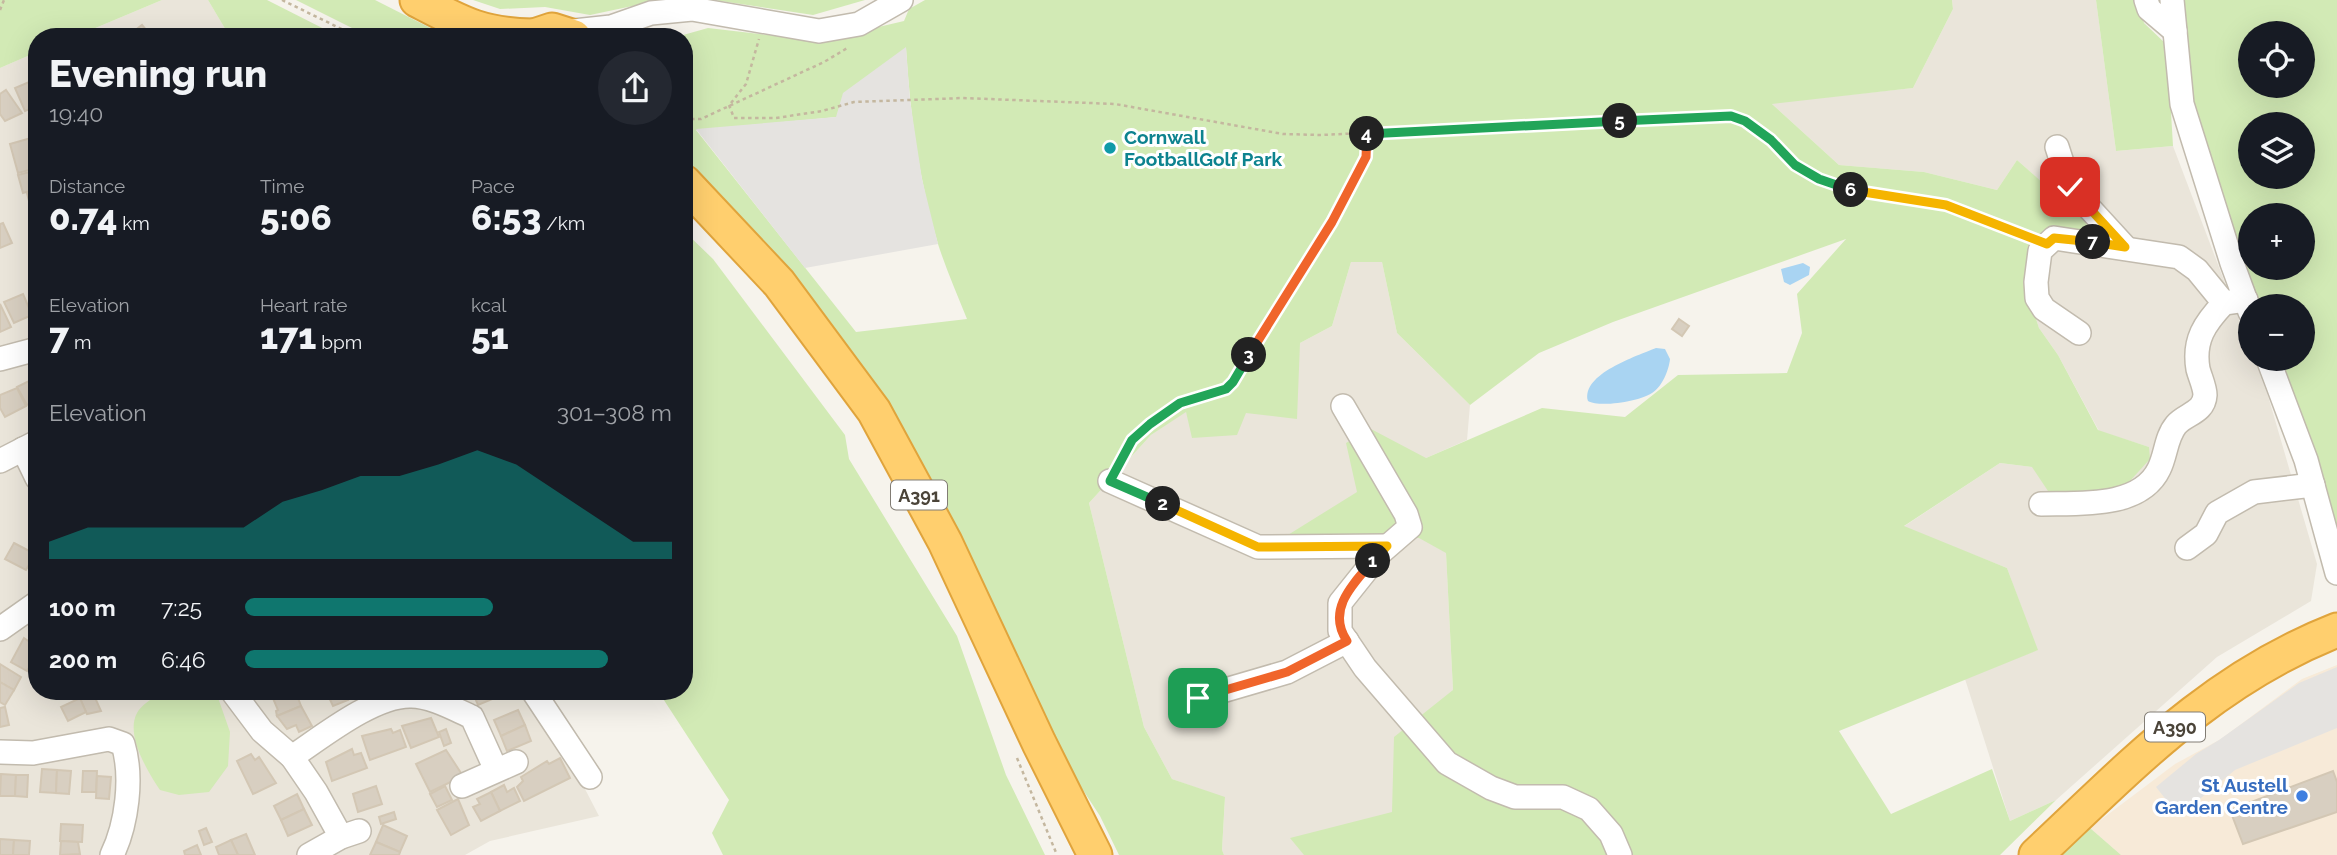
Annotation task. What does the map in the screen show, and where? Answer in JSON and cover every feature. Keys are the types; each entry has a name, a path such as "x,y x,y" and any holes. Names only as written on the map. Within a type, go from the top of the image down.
{"highway":[{"path":"417,0 468,28"},
{"name":"A391","path":"693,192 779,283 874,411 945,542 1092,853"},
{"name":"A390","path":"2035,855 2150,747 2213,696 2273,659 2337,630"}],"street":[{"path":"615,28 650,13 692,9 819,31 859,24 901,0"},
{"path":"2146,0 2149,9 2175,31"},
{"path":"2172,0 2182,104 2232,263 2238,294"},
{"path":"2057,147 2070,187 2125,247"},
{"path":"2079,333 2044,309 2037,298 2040,251 2054,238 2179,257 2238,303"},
{"path":"2041,504 2119,499 2138,490 2159,471 2170,435 2177,423 2202,405 2205,395 2196,350 2200,334 2238,306"},
{"path":"0,359 28,351"},
{"path":"2272,371 2313,485 2337,573"},
{"path":"1343,406 1406,514 1409,527 1387,546 1340,603 1340,631 1365,668 1447,763 1491,788 1515,797 1563,797 1589,809 1611,834 1620,855"},
{"path":"0,461 28,447"},
{"path":"1110,481 1258,547 1387,546"},
{"path":"2187,548 2206,534 2217,513 2254,492 2313,485"},
{"path":"0,629 28,609"},
{"path":"1198,698 1287,672 1347,641"},
{"path":"239,700 262,731 292,757 350,834 309,855"},
{"path":"292,757 371,705 391,700"},
{"path":"429,700 472,717 506,766 462,786"},
{"path":"539,700 590,777"},
{"path":"0,752 33,753 108,739 123,744 128,763 125,801 120,835 112,855"}],"path":[{"path":"0,10 4,0"},
{"path":"282,0 340,28"},
{"path":"693,119 701,119 824,62 855,43 872,17"},
{"path":"729,105 746,84 763,22"},
{"path":"729,105 734,118 751,119 822,111 854,102 962,97 1061,101 1115,104 1283,134 1365,135 1731,116 1745,121 1771,140 1795,165 1819,179 1847,189 1946,205 2047,244"},
{"path":"1110,481 1132,440 1150,424 1180,403 1215,393 1233,382 1332,222 1366,157 1365,135"},
{"path":"1014,752 1057,855"}],"shaded area":[{"path":"162,0 208,0 225,28 95,28"},
{"path":"1952,0 2096,0 2116,151 2173,146 2238,317 2238,371 2259,371 2317,564 2311,601 2217,657 2056,800 2010,821 1965,679 2037,650 2007,568 1903,527 2000,463 2032,467 2149,447 2099,431 2058,355 2039,328 2025,285 2029,250 2053,227 2096,231 2017,160 1997,190 1924,172 1839,165 1771,103 1913,88 1953,9"},
{"path":"906,47 910,100 922,179 938,244 805,268 696,129 836,117 843,93"},
{"path":"28,56 28,700 539,700 599,816 490,841 465,855 0,855 0,68"},
{"path":"1351,262 1382,262 1397,333 1470,405 1467,440 1426,458 1446,553 1453,690 1406,855 1224,855 1225,798 1172,779 1144,727 1089,503 1151,435 1186,411 1193,438 1246,413 1300,343 1332,326"},
{"path":"2337,665 2337,855 2121,855 2090,828 2175,764 2221,739 2302,679"},
{"path":"2337,667 2337,728 2235,770 2179,816 2156,787 2196,754 2299,683"}],"green space":[{"path":"0,0 162,0 95,28 28,28 28,56 0,68"},
{"path":"208,0 267,0 322,28 225,28"},
{"path":"296,0 375,0 430,28 352,28"},
{"path":"473,0 661,0 590,15 545,7 500,9"},
{"path":"714,0 865,0 813,15"},
{"path":"925,0 1952,0 1953,9 1913,88 1772,104 1839,165 1924,172 1997,190 2017,160 2097,231 2052,228 2029,250 2025,285 2039,328 2058,355 2098,430 2149,447 2150,459 2129,482 2109,491 2048,491 2032,467 2000,463 1904,526 2007,568 2038,650 1839,731 1891,814 1992,769 2010,821 2056,800 2000,855 1304,855 1290,838 1392,812 1394,737 1453,690 1446,553 1419,538 1374,534 1283,538 1357,492 1346,443 1371,429 1426,458 1542,408 1625,417 1678,375 1787,373 1802,333 1797,294 1846,239 1613,322 1539,353 1470,405 1397,333 1382,262 1351,262 1332,326 1300,343 1297,419 1246,413 1237,435 1192,438 1186,412 1151,435 1089,503 1144,727 1172,779 1225,797 1224,855 1119,855 1100,816 1062,758 967,556 693,178 693,32 708,28 819,41 904,21 909,9","holes":["906,48 913,122 931,220 944,263 967,319 856,332 696,130 837,117"]},
{"path":"2096,0 2138,0 2144,23 2167,45 2173,146 2116,151"},
{"path":"2172,0 2337,0 2337,538 2273,371 2315,371 2315,294 2246,294 2241,280 2315,280 2315,203 2238,203 2238,270 2182,104"},
{"path":"693,240 713,259 845,435 849,459 957,636 1006,775 1045,855 723,855 712,833 729,800 664,700 693,700"},
{"path":"151,700 219,700 230,732 228,766 209,792 179,795 160,790 144,764 136,742 134,722 142,707"},
{"path":"2090,828 2121,855 2060,855"}],"water":[{"path":"1803,263 1810,267 1809,275 1790,285 1784,282 1781,269"},
{"path":"1656,348 1665,349 1670,359 1664,378 1656,390 1639,399 1620,403 1602,404 1588,401 1588,391 1601,374"}],"building":[{"path":"28,83 28,110 25,111 15,88"},
{"path":"6,90 22,113 5,121 0,114 0,94"},
{"path":"28,139 28,170 18,173 10,144"},
{"path":"28,172 28,192 23,193 18,175"},
{"path":"3,223 12,243 0,248 0,224"},
{"path":"23,294 28,306 28,317 14,323 4,302"},
{"path":"0,304 11,327 0,332"},
{"path":"1679,319 1689,326 1682,336 1672,329"},
{"path":"28,382 28,404 27,405 17,387"},
{"path":"17,388 26,406 5,417 0,408 0,395"},
{"path":"14,543 28,550 26,570 5,559"},
{"path":"24,638 28,641 28,669 11,662"},
{"path":"0,664 21,677 14,690 0,682"},
{"path":"0,682 14,690 5,705 0,702"},
{"path":"80,700 96,700 101,711 87,714"},
{"path":"81,700 86,712 68,721 61,707"},
{"path":"274,700 299,700 301,706 277,716 278,710"},
{"path":"330,700 348,700 333,706"},
{"path":"476,700 490,700 478,705"},
{"path":"301,706 312,726 299,732 296,725 287,729 277,716"},
{"path":"5,707 9,725 0,727 0,708"},
{"path":"518,710 525,725 501,736 494,720"},
{"path":"431,718 439,737 411,748 402,726"},
{"path":"525,725 531,741 507,751 501,736"},
{"path":"391,729 393,733 400,730 406,747 370,760 362,736"},
{"path":"446,729 451,743 444,746 439,732"},
{"path":"352,749 354,755 361,753 367,768 332,781 326,762"},
{"path":"446,750 463,776 430,792 416,764"},
{"path":"251,754 255,760 259,757 276,783 253,794 237,761"},
{"path":"560,758 570,778 524,801 517,787 523,781 521,777 547,761 549,764"},
{"path":"42,769 57,770 56,793 40,792"},
{"path":"57,770 71,771 69,794 56,793"},
{"path":"83,771 97,771 96,792 82,792"},
{"name":"St Austell Garden Centre","path":"2333,771 2337,782 2337,812 2243,844 2230,810"},
{"path":"1,774 16,775 15,796 0,796"},
{"path":"16,775 28,775 27,797 15,796"},
{"path":"97,776 111,777 109,799 96,798"},
{"path":"504,785 507,792 514,788 520,801 500,811 491,792"},
{"path":"376,786 382,804 358,812 353,794"},
{"path":"445,786 452,800 437,807 430,794"},
{"path":"491,792 500,811 481,821 473,807 480,804 477,799"},
{"path":"297,794 304,809 281,820 274,806"},
{"path":"458,799 469,825 451,835 437,810"},
{"path":"304,809 312,825 288,836 281,820"},
{"path":"394,812 396,819 381,824 379,817"},
{"path":"61,824 83,825 82,842 60,841"},
{"path":"383,825 407,836 400,852 376,842"},
{"path":"206,828 212,842 204,845 199,831"},
{"path":"246,834 255,855 238,855 231,840"},
{"path":"0,839 14,840 13,855 0,855"},
{"path":"14,840 30,841 29,855 13,855"},
{"path":"231,840 238,855 219,855 216,847"},
{"path":"61,841 78,842 80,854 60,855"},
{"path":"376,842 400,852 399,855 370,855"},
{"path":"197,845 201,855 185,855 184,851"}],"place":[{"name":"Cornwall FootballGolf Park","path":"1110,148"},
{"name":"St Austell Garden Centre","path":"2302,796"}],"route":[{"path":"1198,698 1287,672 1347,641 1340,631 1340,603 1387,546 1258,547 1110,481 1132,440 1150,424 1170,408 1226,389 1233,382 1332,222 1366,157 1365,135 1731,116 1745,121 1771,140 1795,165 1819,179 1847,189 1946,205 2047,244 2054,238 2065,238 2125,247 2070,187"}]}
